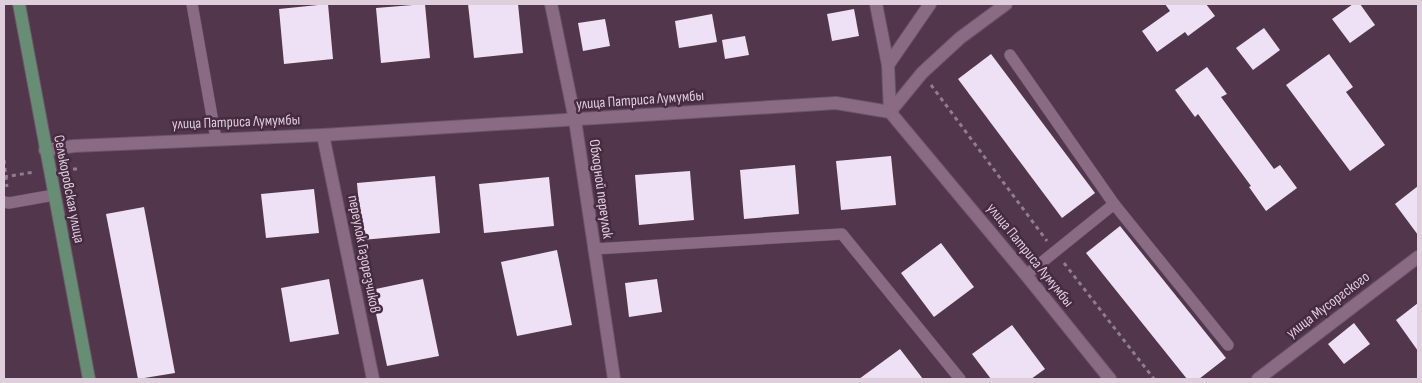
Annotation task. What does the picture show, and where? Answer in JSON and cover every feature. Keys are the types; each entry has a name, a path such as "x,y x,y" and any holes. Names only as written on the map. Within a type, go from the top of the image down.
{"main road":[{"name":"Селькоровская улица","path":"19,4 45,150 90,379"}],"street":[{"name":"Обходной переулок","path":"551,4 575,120 614,379"},
{"path":"876,4 888,65 890,112"},
{"path":"888,65 930,4"},
{"path":"890,112 922,73 960,38 1006,4"},
{"name":"улица Патриса Лумумбы","path":"45,150 74,146 323,135 836,103 890,112 1026,274 1110,379"},
{"name":"переулок Газорезчиков","path":"323,135 373,379"},
{"name":"улица Мусоргского","path":"1258,379 1418,257"}],"lane":[{"path":"192,4 216,139"},
{"path":"1010,55 1114,204 1228,345"},
{"path":"6,202 54,195"},
{"path":"1026,274 1114,204"},
{"path":"594,249 842,234 960,379"}],"path":[{"path":"922,73 1054,251 1154,379"},
{"path":"4,160 6,202"}],"building":[{"path":"328,4 333,59 284,64 279,9"},
{"path":"425,4 430,58 381,63 376,8"},
{"path":"468,4 518,4 523,53 474,58"},
{"path":"1165,4 1206,4 1215,16 1188,36 1185,32 1157,52 1142,31 1170,11"},
{"path":"1353,4 1360,4 1375,25 1350,43 1332,19"},
{"path":"854,9 859,36 832,41 827,14"},
{"path":"712,14 717,42 679,48 675,21"},
{"path":"605,19 610,46 583,51 578,23"},
{"path":"1264,28 1280,50 1253,70 1236,48"},
{"path":"745,36 749,55 725,59 722,40"},
{"path":"991,54 1095,193 1062,218 958,79"},
{"path":"1329,54 1353,87 1346,92 1385,145 1350,171 1286,85"},
{"path":"1207,67 1227,94 1221,97 1274,169 1280,165 1297,188 1266,211 1249,187 1251,186 1198,114 1195,117 1175,90"},
{"path":"891,156 896,205 841,210 836,161"},
{"path":"795,165 799,214 744,219 740,170"},
{"path":"690,171 694,220 639,225 635,175"},
{"path":"435,176 440,233 362,240 357,183"},
{"path":"549,177 554,226 484,233 479,184"},
{"path":"1418,186 1418,235 1395,204"},
{"path":"314,189 319,233 266,238 261,194"},
{"path":"144,207 175,373 138,379 106,214"},
{"path":"1120,226 1226,358 1199,379 1187,379 1086,253"},
{"path":"941,243 974,287 934,317 901,273"},
{"path":"557,250 572,325 517,336 501,262"},
{"path":"329,279 339,334 290,342 281,288"},
{"path":"423,279 439,356 387,366 371,290"},
{"path":"657,279 662,312 629,317 625,283"},
{"path":"1418,303 1418,351 1396,320"},
{"path":"1354,323 1370,344 1344,364 1328,344"},
{"path":"1012,325 1045,369 1031,379 991,379 972,354"},
{"path":"900,349 923,379 859,379"}]}
